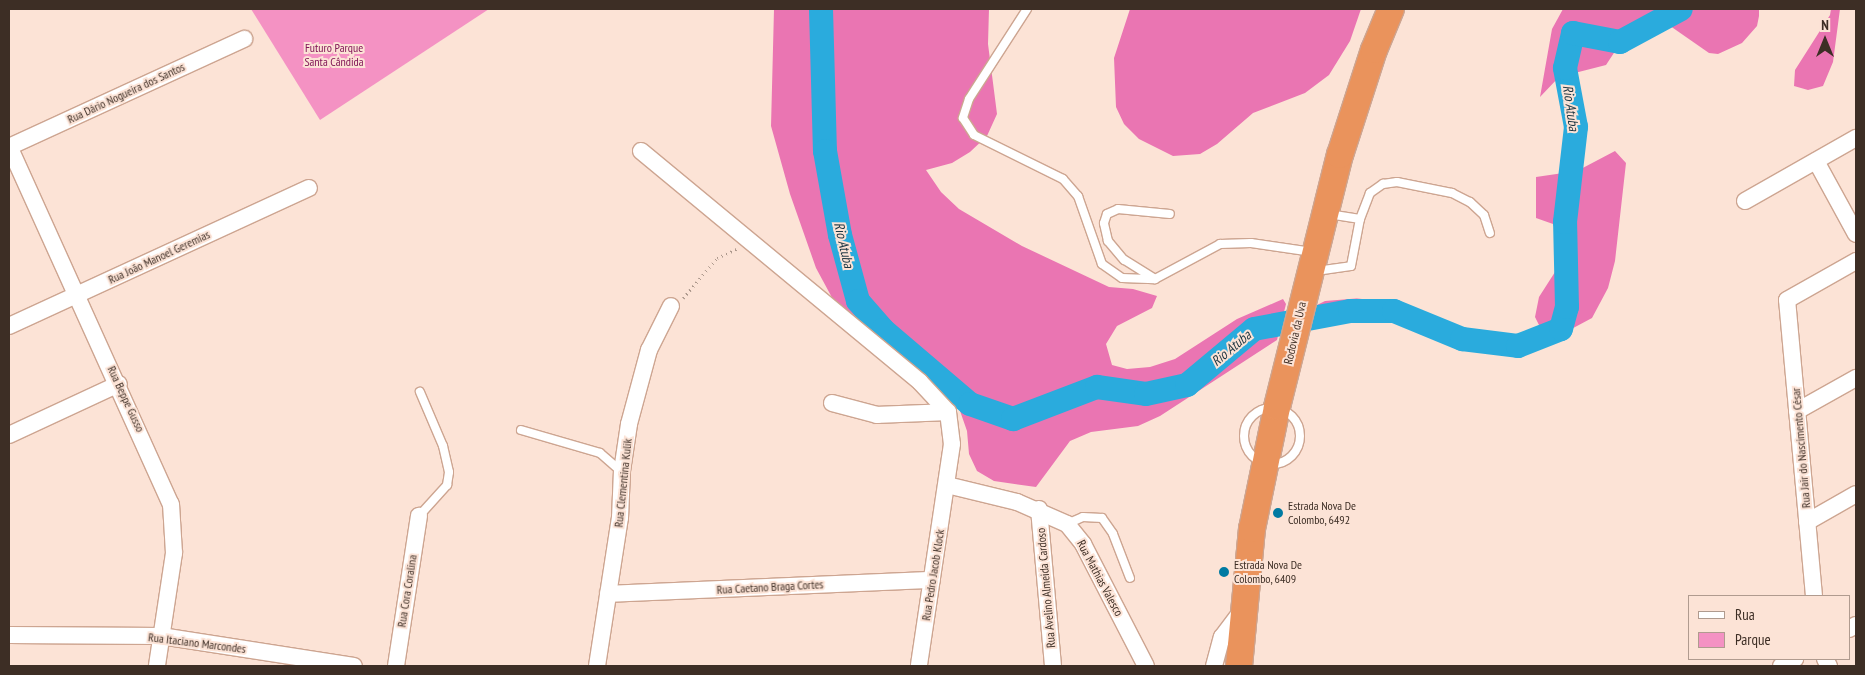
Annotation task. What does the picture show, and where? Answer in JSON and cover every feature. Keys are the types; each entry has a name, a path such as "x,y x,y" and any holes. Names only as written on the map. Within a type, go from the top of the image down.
{"highway":[{"name":"Rodovia da Uva","path":"1239,666 1251,537 1277,407 1324,213 1356,99 1391,9"}],"street":[{"name":"Rua Dário Nogueira dos Santos","path":"9,146 244,39"},
{"path":"1745,201 1856,138"},
{"name":"Rua Beppe Gusso","path":"9,146 164,484 174,520 174,553 157,666"},
{"path":"641,151 920,382 948,412"},
{"path":"1816,161 1856,234"},
{"name":"Rua João Manoel Geremias","path":"9,326 309,188"},
{"name":"Rua Jair do Nascimento César","path":"1814,595 1787,300 1856,261"},
{"name":"Rua Clementina Kulik","path":"596,666 620,518 622,471 635,398 649,350 671,306"},
{"path":"1797,411 1856,378"},
{"path":"9,435 119,384"},
{"path":"832,403 877,415 948,412"},
{"name":"Rua Pedro Jacob Klock","path":"918,666 947,485 952,438 948,412"},
{"name":"Rua Mathias Valesco","path":"947,485 1039,509 1067,524 1083,544 1146,666"},
{"path":"1808,522 1856,494"},
{"name":"Rua Avelino Almeida Cardoso","path":"1039,509 1053,666"},
{"name":"Rua Cora Coralina","path":"396,666 419,516"},
{"name":"Rua Caetano Braga Cortes","path":"608,594 932,580"},
{"path":"1214,666 1222,637 1243,609"},
{"name":"Rua Itaciano Marcondes","path":"9,636 161,636 354,666"},
{"path":"1781,666 1794,660"}],"lane":[{"path":"1027,9 969,99 963,118 974,135 1063,179 1078,196 1102,264 1122,278 1155,279 1220,244 1251,243 1309,273 1351,266 1360,219 1370,193 1383,184 1397,182 1452,193 1470,202 1484,215 1490,233"},
{"path":"1155,279 1124,260 1108,241 1104,223 1107,214 1118,209 1170,214"},
{"path":"1324,213 1360,219"},
{"path":"419,516 447,485 448,472 443,446 420,392"},
{"path":"521,430 600,453 622,471"},
{"path":"1067,524 1084,517 1102,518 1113,534 1130,578"}],"path":[{"path":"671,306 680,301 717,258 735,252 746,238"}],"green space":[{"name":"Futuro Parque Santa Cândida","path":"251,9 489,9 320,120"}],"shaded area":[{"path":"774,9 989,9 988,44 997,114 987,136 970,152 952,163 926,170 941,192 959,209 1022,246 1109,287 1133,289 1157,296 1152,308 1117,326 1106,344 1112,365 1127,369 1150,367 1175,359 1237,319 1283,299 1286,304 1277,340 1160,416 1138,426 1091,432 1070,441 1036,487 994,481 977,471 969,454 967,431 959,408 836,305 816,268 790,194 771,126"},
{"path":"1130,9 1361,9 1350,41 1329,75 1305,93 1253,113 1217,144 1200,154 1173,156 1139,139 1124,124 1116,107 1114,58"},
{"path":"1563,9 1759,9 1759,16 1757,26 1742,43 1718,54 1709,53 1663,21 1633,24 1606,65 1559,77 1540,97 1552,29"},
{"path":"1831,9 1840,9 1833,62 1823,86 1808,90 1794,86 1795,70 1830,15"},
{"path":"1615,151 1626,163 1615,261 1608,288 1592,318 1562,334 1542,331 1535,317 1539,297 1555,272 1563,247 1560,235 1553,224 1536,218 1536,177 1577,171"},
{"path":"1362,298 1336,303 1323,312 1309,309 1325,301"}],"waterway":[{"name":"Rio Atuba","path":"821,9 825,151 840,235 858,301 883,330 970,404 1013,419 1097,387 1146,394 1187,385 1254,329 1350,311 1394,311 1462,339 1518,346 1561,329 1567,307 1565,222 1576,127 1565,68 1573,33 1620,42 1681,9"}],"place":[{"name":"Estrada Nova De Colombo, 6492","path":"1278,513"},
{"name":"Estrada Nova De Colombo, 6409","path":"1224,572"}]}
